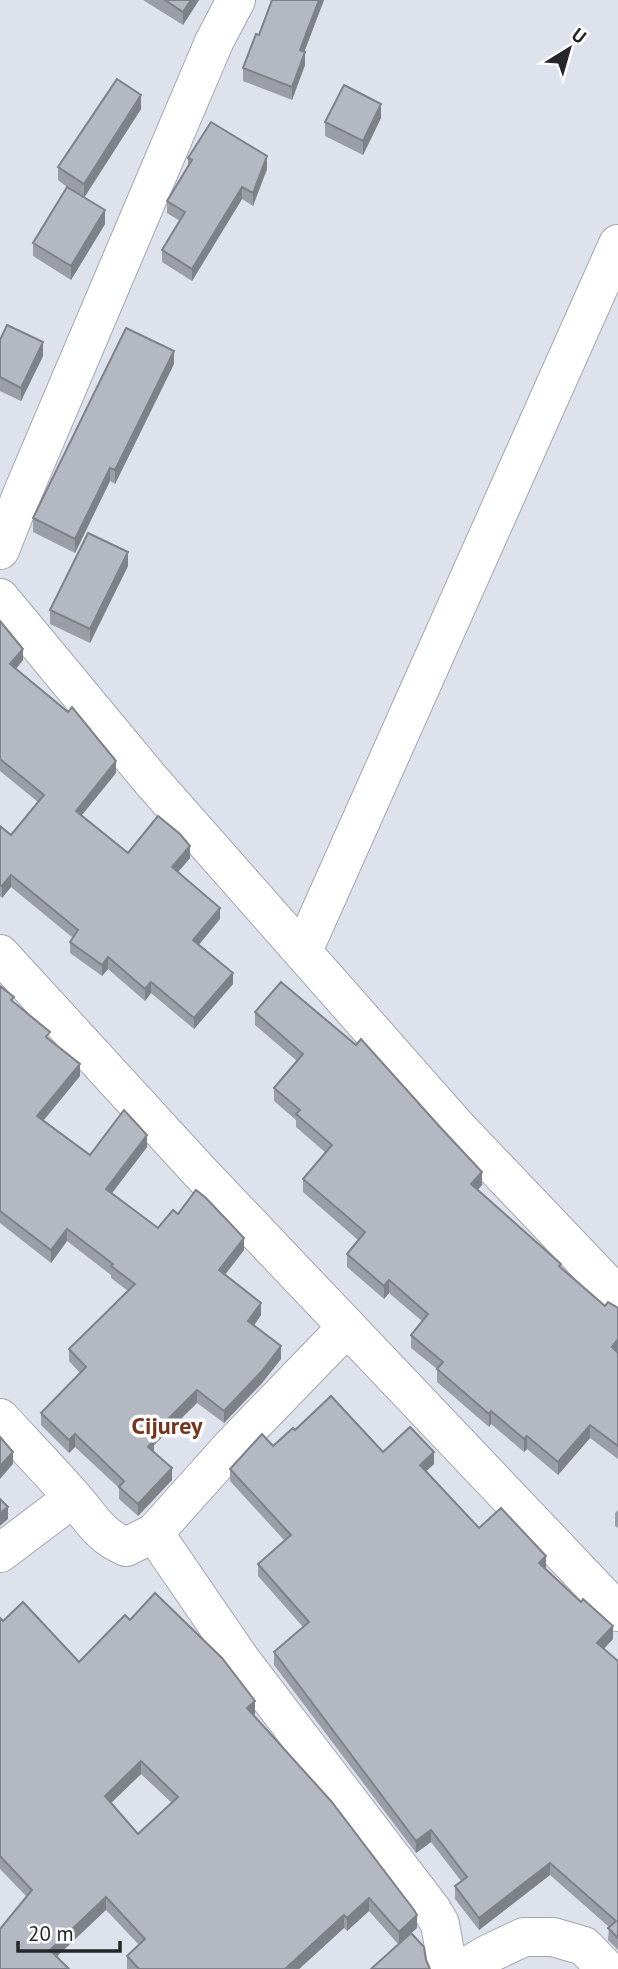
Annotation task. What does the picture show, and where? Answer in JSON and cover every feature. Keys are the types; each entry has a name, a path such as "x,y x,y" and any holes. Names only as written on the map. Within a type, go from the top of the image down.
{"street":[{"path":"0,551 214,41 236,0"},
{"path":"303,951 618,244"},
{"path":"0,598 150,779 456,1126 618,1296"},
{"path":"0,954 208,1181 618,1612"},
{"path":"0,1418 74,1497 100,1531 125,1547 154,1533 232,1446 347,1327"},
{"path":"0,1553 74,1497"},
{"path":"154,1533 241,1660 432,1910 440,1924 448,1969"},
{"path":"463,1969 524,1937 553,1937 584,1946 606,1969"}],"building":[{"path":"165,0 191,0 183,12"},
{"path":"272,0 319,0 300,50 305,52 292,87 243,68"},
{"path":"117,79 141,95 84,184 58,167"},
{"path":"344,85 381,104 363,141 325,122"},
{"path":"211,122 267,156 253,193 242,187 192,269 162,250 185,212 167,201 192,160 188,158"},
{"path":"67,187 105,210 71,266 33,243"},
{"path":"7,325 43,342 21,388 0,377 0,340"},
{"path":"126,328 174,351 115,470 110,468 75,539 33,518"},
{"path":"88,533 128,552 90,629 50,610"},
{"path":"0,621 23,649 10,664 68,712 72,707 116,761 76,811 128,853 158,816 190,846 172,867 220,908 193,940 233,973 194,1018 151,982 145,989 108,957 102,965 70,942 78,930 11,875 0,885 0,826 11,835 44,795 0,759"},
{"path":"281,982 356,1045 361,1039 482,1172 471,1184 605,1306 608,1302 618,1308 618,1339 612,1347 618,1353 618,1446 590,1425 558,1462 527,1436 524,1439 491,1411 489,1414 437,1369 443,1362 411,1335 428,1314 389,1280 384,1286 347,1254 365,1232 303,1179 332,1145 296,1114 300,1110 274,1088 303,1054 255,1012"},
{"path":"0,986 14,997 11,1000 50,1032 46,1037 80,1064 37,1116 90,1155 124,1110 147,1135 106,1189 158,1228 173,1210 178,1214 196,1190 206,1198 244,1238 219,1270 261,1303 248,1321 281,1346 262,1371 224,1411 197,1390 150,1437 154,1440 148,1447 172,1468 138,1504 119,1487 124,1481 75,1434 69,1440 41,1413 86,1367 69,1349 135,1284 67,1229 51,1250 0,1211"},
{"path":"331,1396 383,1452 410,1427 434,1452 420,1465 479,1528 501,1508 546,1556 539,1563 581,1602 583,1599 613,1626 597,1643 618,1661 618,1938 608,1928 616,1921 550,1863 479,1918 455,1886 467,1877 431,1830 416,1841 274,1652 309,1622 258,1564 291,1535 230,1469 262,1434 273,1446 293,1428 295,1430"},
{"path":"0,1437 13,1452 0,1466"},
{"path":"0,1499 8,1507 0,1513"},
{"path":"155,1593 222,1658 255,1701 247,1708 331,1801 414,1910 417,1915 399,1932 369,1898 347,1918 344,1915 285,1969 139,1969 127,1956 145,1939 106,1897 50,1950 69,1969 0,1969 0,1929 32,1890 0,1856 0,1618 3,1621 23,1602 79,1662 125,1615 130,1620","holes":["141,1761 178,1797 138,1834 105,1796"]},
{"path":"411,1933 424,1947 430,1969 371,1969"}],"district":[{"name":"Cijurey","path":"167,1426"}]}
